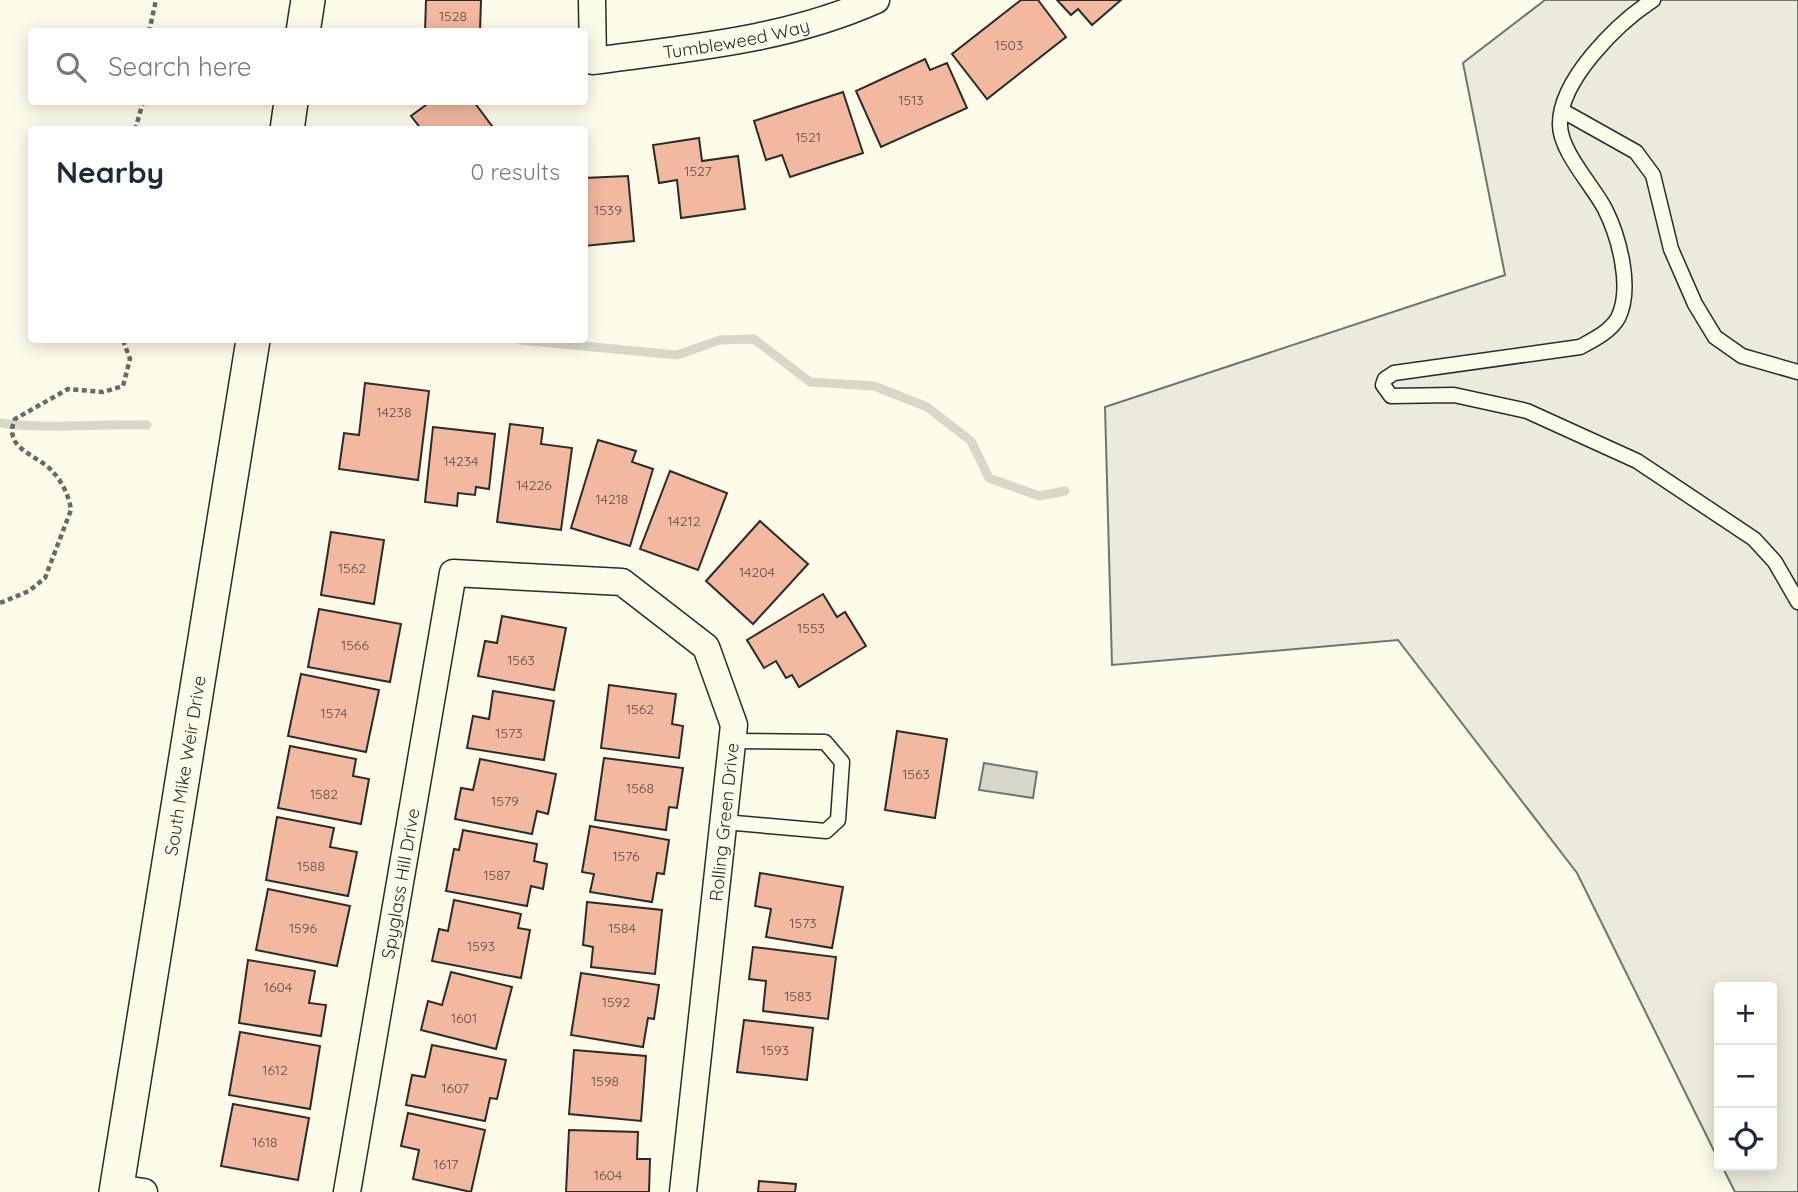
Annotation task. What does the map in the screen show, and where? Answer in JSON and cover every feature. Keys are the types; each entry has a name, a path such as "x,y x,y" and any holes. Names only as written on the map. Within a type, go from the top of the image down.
{"street":[{"path":"304,28 308,0"},
{"name":"Tumbleweed Way","path":"592,0 593,61 777,34 836,18 876,0"},
{"path":"288,126 291,105"},
{"name":"South Mike Weir Drive","path":"125,1191 253,343"},
{"name":"Rolling Green Drive","path":"453,573 622,582 706,647 734,726 683,1192"},
{"name":"Spyglass Hill Drive","path":"346,1192 453,573"}],"lane":[{"path":"1653,0 1625,18 1594,54 1568,93 1560,125 1563,137 1604,208 1615,236 1623,271 1623,292 1618,318 1601,335 1580,348 1394,373 1385,379 1383,385 1391,396 1454,395 1527,411 1637,461 1754,540 1775,562 1798,602"},
{"path":"1563,111 1636,152 1653,175 1671,249 1695,304 1715,337 1742,356 1798,372"},
{"path":"724,822 826,831 838,820 842,762 825,742 732,741"}],"path":[{"path":"150,28 156,0"},
{"path":"136,126 142,105"},
{"path":"0,603 29,590 45,578 71,510 61,483 51,469 15,442 11,435 15,419 68,389 103,391 123,386 130,359 124,343"}],"shaded area":[{"path":"1545,0 1798,0 1798,1192 1735,1192 1724,1171 1777,1171 1777,982 1714,982 1714,1151 1577,873 1398,640 1112,665 1105,407 1505,275 1463,63"},
{"path":"984,763 1037,772 1033,798 979,790"}],"building":[{"path":"426,0 481,0 480,28 425,28"},
{"path":"1021,0 1038,0 1066,37 987,99 952,54"},
{"path":"1057,0 1121,0 1092,25 1078,9 1071,15"},
{"path":"925,59 930,70 947,63 967,108 881,147 856,91"},
{"path":"843,92 863,153 790,177 782,155 766,160 754,121"},
{"path":"426,105 476,105 492,126 419,126 411,116"},
{"path":"699,138 702,161 738,156 745,209 681,218 677,180 659,183 653,145"},
{"path":"628,176 634,241 588,246 588,178"},
{"path":"365,383 429,391 418,480 339,469 344,433 359,435"},
{"path":"510,424 543,428 541,444 572,448 561,530 497,522"},
{"path":"433,427 495,434 489,489 476,487 475,495 458,493 457,506 425,502"},
{"path":"598,440 636,451 632,462 653,469 630,546 571,528"},
{"path":"670,471 727,493 698,570 640,549"},
{"path":"760,521 808,564 753,624 706,581"},
{"path":"331,532 384,540 374,604 321,595"},
{"path":"823,594 837,617 845,612 866,646 799,687 792,675 786,678 776,661 764,668 747,640"},
{"path":"319,609 401,624 390,682 308,667"},
{"path":"502,616 566,628 554,690 478,676 485,641 497,643"},
{"path":"301,674 379,690 366,752 288,736"},
{"path":"609,685 676,694 672,724 683,726 679,758 601,748"},
{"path":"493,691 554,701 544,760 467,748 473,716 489,719"},
{"path":"897,731 947,739 935,818 885,810"},
{"path":"290,746 356,759 353,776 369,779 361,824 278,808"},
{"path":"604,758 683,768 677,808 669,807 666,830 595,820"},
{"path":"480,759 556,774 548,814 537,811 532,834 455,819 461,788 473,790"},
{"path":"277,817 334,828 330,847 357,852 348,896 266,880"},
{"path":"590,826 669,840 664,874 657,873 652,902 590,892 594,874 582,872"},
{"path":"463,830 537,844 534,861 547,864 543,889 531,886 527,906 446,891 454,849 459,850"},
{"path":"760,873 843,887 832,948 766,937 771,909 755,906"},
{"path":"268,889 350,906 337,966 256,950"},
{"path":"454,900 521,914 518,928 530,930 521,978 432,961 439,929 448,931"},
{"path":"587,902 662,910 655,974 591,967 593,947 583,945"},
{"path":"753,947 836,957 828,1019 763,1011 766,981 749,979"},
{"path":"248,960 315,971 309,1003 326,1005 321,1036 239,1023"},
{"path":"451,972 512,987 496,1049 421,1030 428,1001 442,1005"},
{"path":"581,973 659,985 654,1019 648,1018 643,1047 571,1035"},
{"path":"744,1020 813,1028 807,1080 737,1072"},
{"path":"240,1032 320,1046 310,1109 229,1095"},
{"path":"432,1045 506,1060 497,1099 490,1098 485,1121 406,1105 412,1075 425,1077"},
{"path":"574,1050 646,1056 641,1121 569,1114"},
{"path":"233,1104 309,1118 298,1180 221,1166"},
{"path":"408,1113 485,1130 471,1192 413,1179 419,1150 401,1146"},
{"path":"569,1130 638,1132 637,1159 650,1159 649,1192 566,1192"},
{"path":"759,1181 796,1184 795,1192 758,1192"}],"waterway":[{"path":"551,343 677,355 720,340 754,339 810,382 874,386 927,407 971,441 989,478 1039,496 1065,491"},
{"path":"0,423 37,426 147,425"}]}
